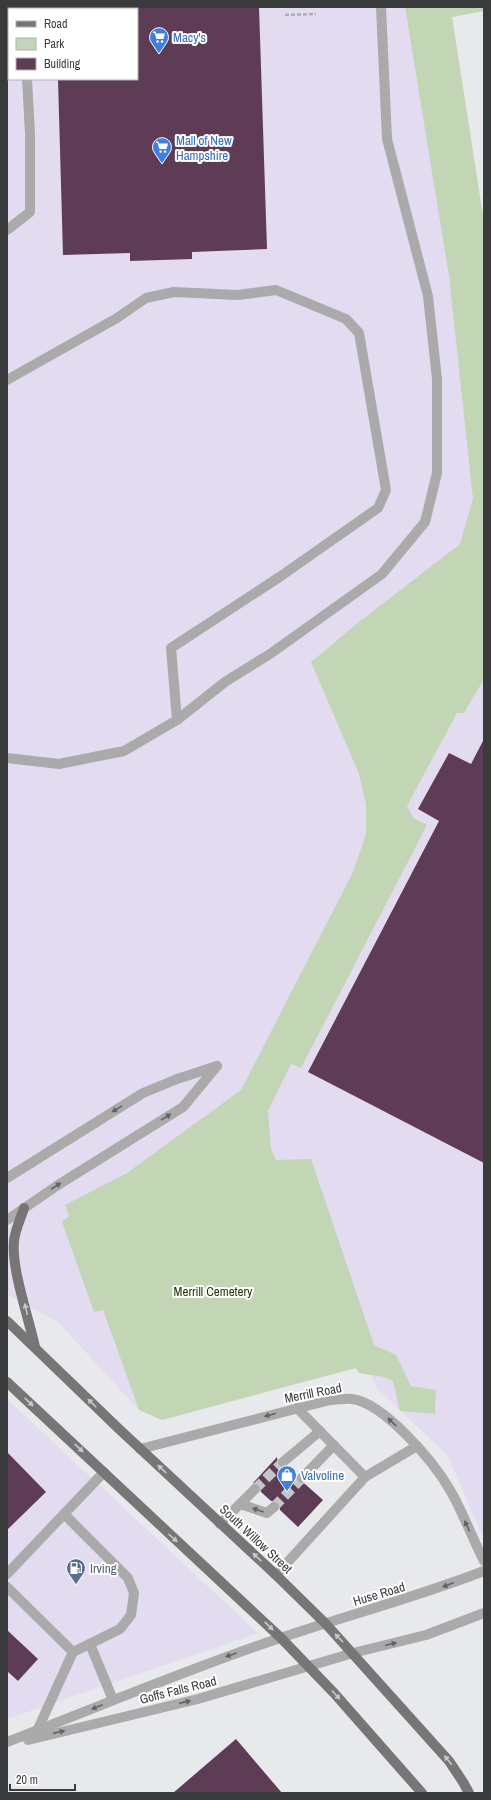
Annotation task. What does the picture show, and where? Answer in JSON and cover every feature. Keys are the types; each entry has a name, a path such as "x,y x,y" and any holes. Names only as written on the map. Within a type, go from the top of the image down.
{"main road":[{"path":"24,1208 14,1240 14,1248 17,1271 35,1347"},
{"name":"South Willow Street","path":"7,1321 140,1449 276,1575 325,1623 449,1761 469,1793"},
{"path":"7,1382 236,1594 281,1638 309,1666 422,1793"}],"street":[{"path":"7,758 59,764 124,751 177,720 225,682 270,654 382,574 425,522 437,473 437,379 428,296 387,139 381,7"},
{"path":"7,230 30,212 30,134 27,80"},
{"path":"7,380 117,318 146,298 174,292 238,295 276,290 346,319 359,333 386,490 378,508 281,576 171,648 177,720"},
{"path":"7,1178 143,1093 177,1078 217,1066 183,1107 58,1185 7,1220"},
{"name":"Merrill Road","path":"140,1449 330,1400 352,1399 372,1406 388,1419 417,1446 435,1467 451,1490 484,1561"},
{"path":"297,1408 365,1477"},
{"path":"284,1462 320,1431"},
{"path":"302,1478 334,1445"},
{"path":"276,1575 365,1477 417,1446"},
{"path":"7,1574 104,1472"},
{"path":"220,1524 255,1489"},
{"path":"240,1504 267,1513 274,1507"},
{"path":"37,1731 73,1652 120,1629 131,1615 134,1593 128,1578 64,1514"},
{"name":"Huse Road","path":"281,1638 325,1623 422,1594 484,1571"},
{"path":"7,1587 73,1652"},
{"path":"353,1653 426,1635 484,1613"},
{"name":"Goffs Falls Road","path":"7,1744 187,1670 281,1638"},
{"path":"90,1644 114,1700"},
{"name":"Goffs Falls Road","path":"7,1744 198,1699 353,1653"}],"path":[{"path":"285,15 316,14"}],"shaded area":[{"path":"7,7 426,7 484,339 484,1540 448,1456 377,1388 253,1109 65,1205 139,1410 59,1323 7,1294"},
{"path":"7,1399 258,1633 7,1719"}],"green space":[{"name":"Merrill Cemetery","path":"405,7 484,7 484,11 452,17 484,222 484,679 464,713 457,713 407,806 413,818 427,825 301,1068 291,1064 268,1111 271,1149 276,1160 311,1159 374,1345 396,1355 411,1386 436,1390 435,1414 400,1411 393,1381 384,1377 359,1373 356,1368 162,1420 139,1410 103,1310 94,1312 62,1222 69,1216 65,1205 127,1173 241,1090 353,872 366,834 366,804 359,774 311,662 359,622 460,544 473,499 449,276"}],"building":[{"name":"Mall of New Hampshire","path":"259,7 267,249 192,252 192,259 130,261 130,253 63,255 58,80 138,80 137,8"},
{"path":"484,739 484,1163 308,1072 439,821 418,809 449,753 471,764"},
{"path":"7,1452 46,1492 7,1530"},
{"name":"Valvoline","path":"277,1457 278,1466 284,1468 287,1467 296,1475 298,1483 305,1484 323,1500 298,1527 280,1510 279,1503 276,1501 271,1501 261,1492 260,1485 253,1483"},
{"path":"7,1630 38,1659 18,1681 7,1671"},
{"path":"236,1739 282,1793 173,1793"}],"tunnel":[{"path":"255,1489 283,1462"},
{"path":"274,1507 302,1478"}],"place":[{"name":"Macy's","path":"159,54"},
{"name":"Mall of New Hampshire","path":"162,164"},
{"name":"Valvoline","path":"287,1492"},
{"name":"Irving","path":"76,1585"}]}
